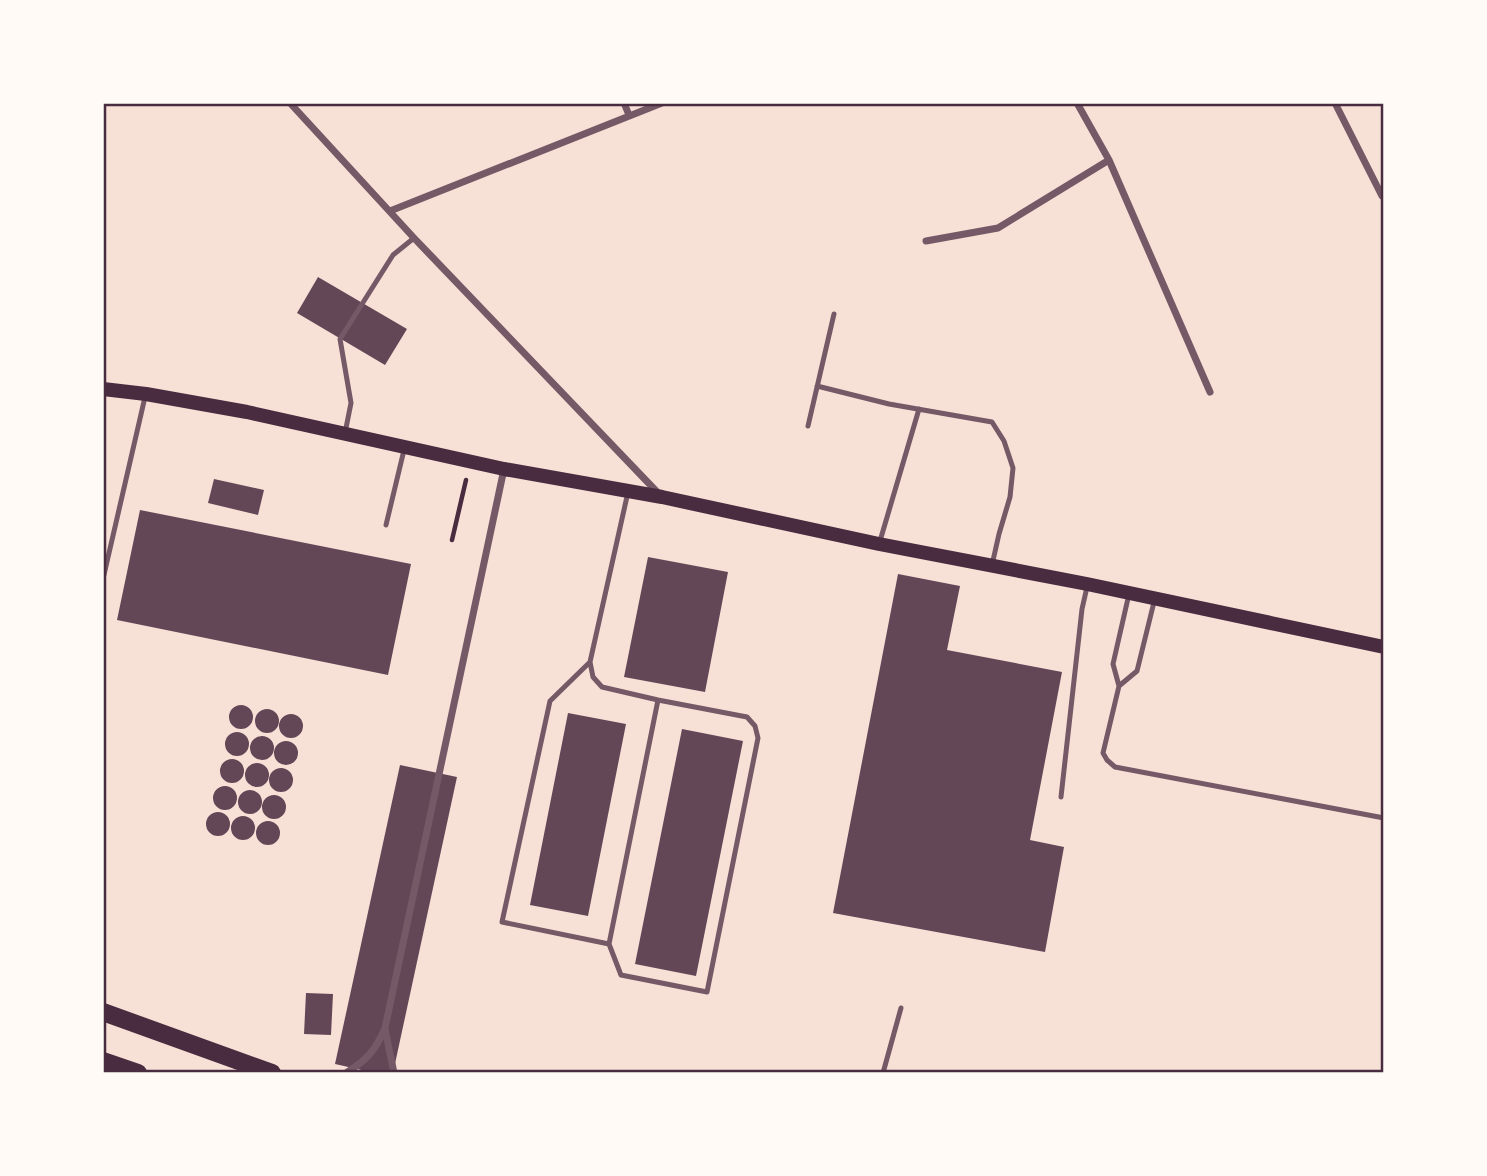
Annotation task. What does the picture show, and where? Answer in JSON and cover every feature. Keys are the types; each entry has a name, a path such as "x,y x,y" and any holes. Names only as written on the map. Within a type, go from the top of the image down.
{"main road":[{"path":"103,389 247,412 504,469 662,497 879,544 1384,646"},
{"path":"103,1012 272,1073"},
{"path":"103,1061 138,1073"}],"street":[{"path":"290,103 414,238 662,497"},
{"path":"624,103 629,115"},
{"path":"390,211 662,103"},
{"path":"1077,103 1109,160 1210,393"},
{"path":"1335,103 1383,196"},
{"path":"926,241 998,228 1109,160"},
{"path":"346,1073 362,1063 376,1047 385,1028 504,469"},
{"path":"385,1028 394,1073"}],"lane":[{"path":"345,433 351,403 340,338 393,255 414,238"},
{"path":"808,426 834,314"},
{"path":"817,386 889,404 992,422 1004,441 1013,468 1010,497 992,566"},
{"path":"103,579 146,394"},
{"path":"879,544 919,409"},
{"path":"386,525 405,447"},
{"path":"628,491 590,662 593,677 602,688 747,717 755,726 758,738 708,992 621,975 609,944 658,700"},
{"path":"1061,797 1087,584"},
{"path":"1129,593 1113,663 1119,686 1103,753 1107,760 1115,767 1384,818"},
{"path":"1119,686 1137,671 1155,598"},
{"path":"590,662 550,701 502,922 609,944"},
{"path":"883,1073 901,1008"}],"path":[{"path":"452,540 470,462"}],"building":[{"path":"318,277 407,329 385,365 297,313"},
{"path":"214,479 264,490 258,515 208,503"},
{"path":"140,510 411,564 388,675 117,620"},
{"path":"648,557 728,572 705,692 624,677"},
{"path":"898,574 960,586 947,650 1062,672 1030,840 1064,847 1045,952 833,913"},
{"path":"241,705 250,708 253,717 250,726 241,729 232,726 229,717 232,708"},
{"path":"267,709 276,712 279,721 276,730 267,733 258,730 255,721 258,712"},
{"path":"568,713 626,724 588,916 530,905"},
{"path":"291,714 300,717 303,726 300,735 291,738 282,735 279,726 282,717"},
{"path":"682,729 743,741 696,976 635,964"},
{"path":"237,732 246,735 249,744 246,753 237,756 228,753 225,744 228,735"},
{"path":"262,736 271,739 274,748 271,757 262,760 253,757 250,748 253,739"},
{"path":"286,741 295,744 298,753 295,762 286,765 277,762 274,753 277,744"},
{"path":"232,759 241,762 244,771 241,780 232,783 223,780 220,771 223,762"},
{"path":"257,763 266,766 269,775 266,784 257,787 248,784 245,775 248,766"},
{"path":"400,765 457,777 393,1073 375,1073 335,1064"},
{"path":"281,768 290,771 293,780 290,789 281,792 272,789 269,780 272,771"},
{"path":"225,786 234,789 237,798 234,807 225,810 216,807 213,798 216,789"},
{"path":"250,790 259,793 262,802 259,811 250,814 241,811 238,802 241,793"},
{"path":"274,795 283,798 286,807 283,816 274,819 265,816 262,807 265,798"},
{"path":"218,812 227,815 230,824 227,833 218,836 209,833 206,824 209,815"},
{"path":"243,816 252,819 255,828 252,837 243,840 234,837 231,828 234,819"},
{"path":"268,821 277,824 280,833 277,842 268,845 259,842 256,833 259,824"},
{"path":"306,993 333,994 331,1035 304,1034"}]}
